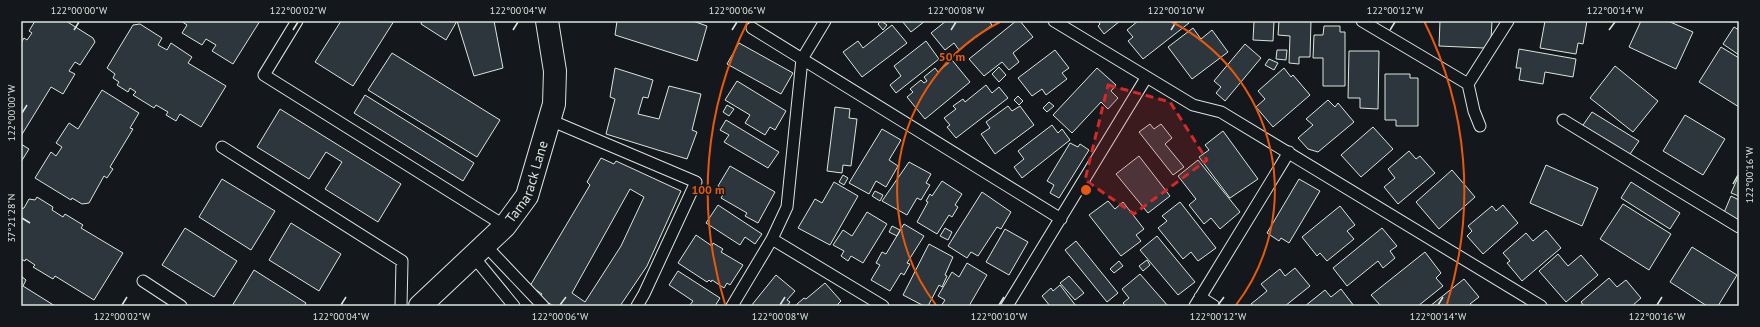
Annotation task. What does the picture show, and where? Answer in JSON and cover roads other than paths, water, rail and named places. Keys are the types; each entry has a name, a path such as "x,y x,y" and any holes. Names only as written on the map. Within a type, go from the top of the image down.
{"street":[{"name":"Tamarack Lane","path":"420,306 505,226 527,196 554,104 555,71 547,21"}],"lane":[{"path":"297,21 264,75 505,226"},
{"path":"732,306 772,239 787,207 802,59 825,21"},
{"path":"1054,21 1146,78 1193,105 1221,112 1541,306"},
{"path":"1362,21 1468,84"},
{"path":"1480,126 1474,110 1468,84 1508,21"},
{"path":"752,28 1060,219"},
{"path":"1007,306 1146,78"},
{"path":"550,120 696,182 637,306"},
{"path":"1562,120 1739,227"},
{"path":"222,147 402,261 401,306"},
{"path":"1214,306 1197,302 1289,152"},
{"path":"772,239 883,306"},
{"path":"479,251 514,306"},
{"path":"479,251 543,306"},
{"path":"142,281 182,306"}]}
